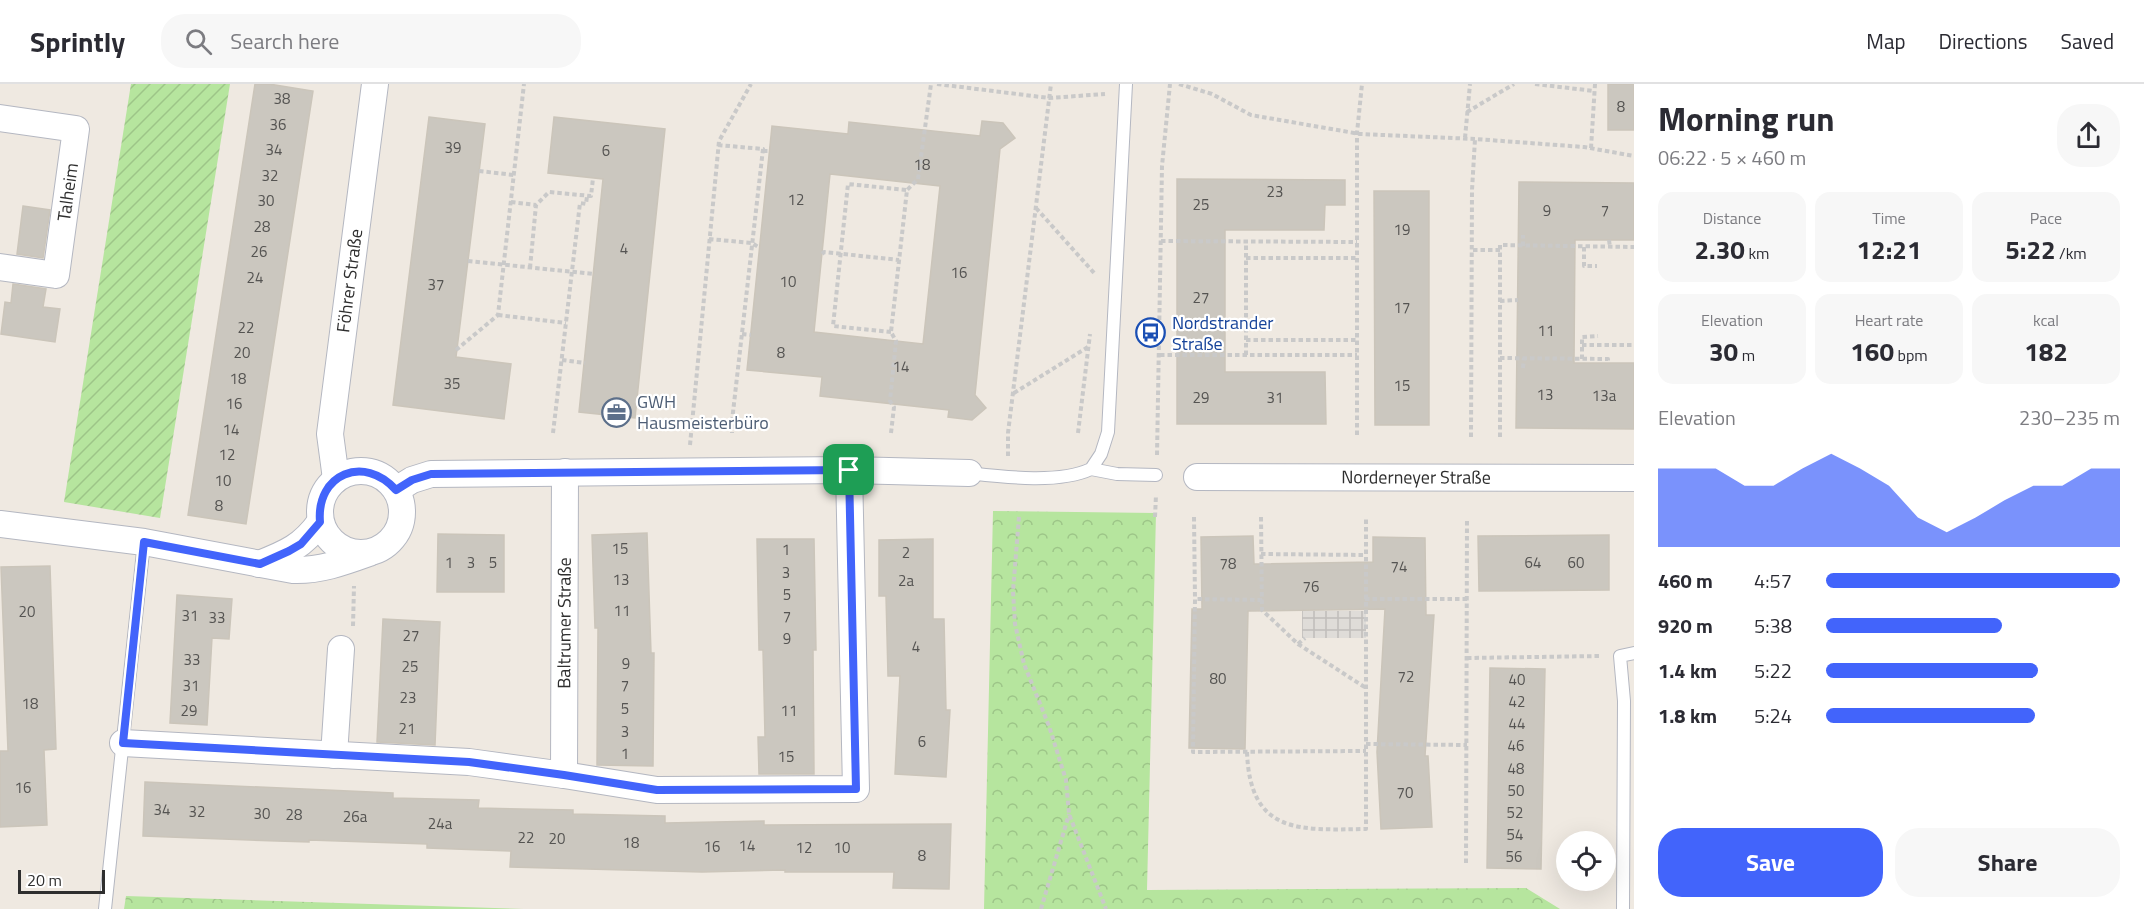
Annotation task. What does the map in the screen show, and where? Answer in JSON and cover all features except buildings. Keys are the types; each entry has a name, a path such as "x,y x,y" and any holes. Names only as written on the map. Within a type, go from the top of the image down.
{"street":[{"name":"Föhrer Straße","path":"336,479 330,434 375,84"},
{"name":"Talheim","path":"0,118 76,129 56,275 0,267"},
{"path":"396,490 412,480 431,474 849,470 969,472"},
{"path":"123,743 469,762 657,790 856,789 849,470"},
{"path":"0,524 144,542 293,570 310,571 342,562 369,553 381,548 392,540 399,528 402,516 401,502 396,490 387,480 375,473 362,471 348,472 328,487 319,509 320,522 329,538 344,551 356,554 369,553"},
{"name":"Baltrumer Straße","path":"564,775 566,472"},
{"name":"Norderneyer Straße","path":"1197,477 1634,478"},
{"path":"260,564 301,544 320,522"},
{"path":"334,755 341,650"}],"lane":[{"path":"969,472 1012,477 1077,476 1091,469 1101,454 1108,432 1126,84"},
{"path":"1091,469 1117,474 1156,475"},
{"path":"105,909 144,542"},
{"path":"1623,909 1624,701 1620,656 1634,654"}],"path":[{"path":"456,350 498,315 524,84"},
{"path":"687,471 718,145 751,84"},
{"path":"891,433 894,407 890,401 896,341 891,332 907,190 918,179 931,84"},
{"path":"940,84 1049,98 1112,93"},
{"path":"1008,456 1013,393 1051,84"},
{"path":"1156,475 1162,166 1170,84"},
{"path":"1179,84 1212,94 1251,115 1357,133 1465,138 1592,148 1634,156"},
{"path":"1357,435 1357,133 1362,84"},
{"path":"1465,138 1470,84"},
{"path":"1467,112 1514,84"},
{"path":"1535,84 1594,91"},
{"path":"1592,148 1595,84"},
{"path":"1471,437 1472,190 1475,139"},
{"path":"718,145 763,149 769,152"},
{"path":"732,433 763,151"},
{"path":"478,171 514,175"},
{"path":"530,267 536,205 549,192 591,196 593,178"},
{"path":"891,332 833,326 848,184 907,190"},
{"path":"554,433 580,203 586,204 587,196"},
{"path":"511,202 536,205"},
{"path":"1036,207 1096,276"},
{"path":"1523,236 1523,246"},
{"path":"709,239 752,243 760,248"},
{"path":"1609,240 1610,247"},
{"path":"1161,241 1357,242"},
{"path":"1246,241 1246,355"},
{"path":"1500,437 1500,246 1634,247"},
{"path":"1584,247 1584,266 1597,266"},
{"path":"1473,250 1500,250"},
{"path":"822,254 824,252 899,260"},
{"path":"1246,258 1357,258"},
{"path":"468,261 594,274"},
{"path":"1500,301 1518,300"},
{"path":"498,315 566,323"},
{"path":"1078,433 1091,324"},
{"path":"742,334 751,335"},
{"path":"1582,358 1582,336 1598,336"},
{"path":"1246,340 1357,340"},
{"path":"1582,345 1634,345"},
{"path":"1013,393 1088,347"},
{"path":"1159,356 1357,355"},
{"path":"1500,358 1608,359 1608,363"},
{"path":"1523,368 1524,358"},
{"path":"562,360 585,363"},
{"path":"1019,517 1013,591 1016,624 1024,663 1049,726 1066,780 1069,814 1106,909"},
{"path":"1194,517 1192,752 1366,751"},
{"path":"1261,517 1262,610 1298,644 1366,688"},
{"path":"1247,752 1248,774 1256,798 1268,813 1284,824 1311,830 1366,829 1366,517"},
{"path":"1466,863 1467,518"},
{"path":"1261,554 1366,555"},
{"path":"341,650 353,635 354,586 342,562"},
{"path":"1195,599 1262,600"},
{"path":"1365,599 1467,599"},
{"path":"1298,644 1305,638"},
{"path":"1467,658 1620,656"},
{"path":"1366,744 1467,745"},
{"path":"1041,909 1069,814"}],"green space":[{"path":"131,84 230,84 160,518 64,502"},
{"path":"993,511 1156,513 1147,890 1526,888 1560,909 984,909"},
{"path":"126,896 524,909 124,909"}],"shaded area":[{"path":"1302,611 1366,611 1366,638 1302,638"}],"place":[{"name":"Nordstrander Straße","path":"1151,333"},
{"name":"GWH Hausmeisterbüro","path":"616,412"}],"route":[{"path":"849,470 856,789 657,790 469,762 123,743 144,542 260,564 289,551 312,534 320,522 319,509 328,487 348,472 375,473 387,480 396,490 412,480 431,474 849,470"}]}
